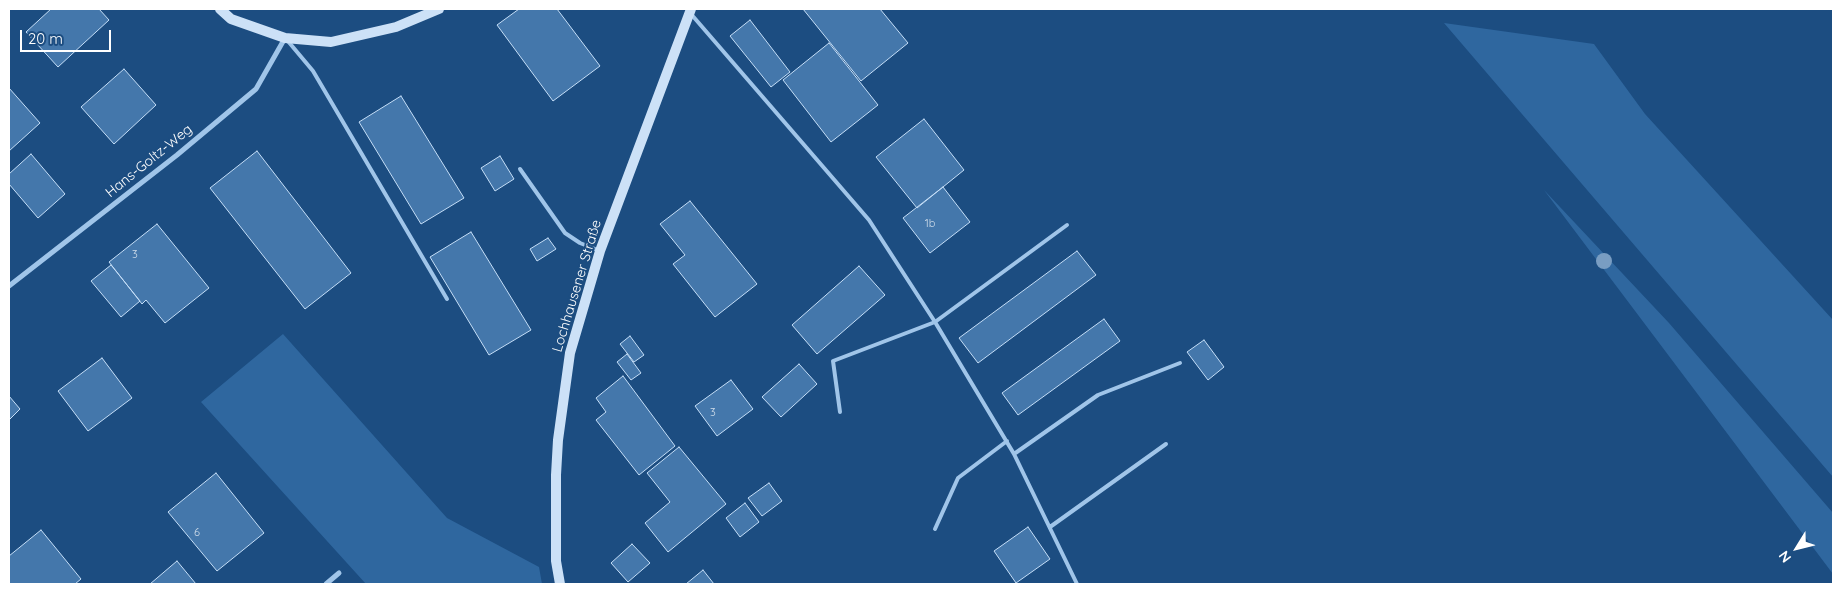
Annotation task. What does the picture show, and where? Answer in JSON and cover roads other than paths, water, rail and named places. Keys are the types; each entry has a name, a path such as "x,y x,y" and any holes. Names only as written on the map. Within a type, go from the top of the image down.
{"street":[{"path":"220,9 231,19 285,38 331,42 396,27 439,9"},
{"name":"Lochhausener Straße","path":"560,584 556,561 555,511 558,440 562,398 570,353 600,251 690,10"},
{"name":"Hans-Goltz-Weg","path":"9,286 177,155 256,89 285,38"},
{"path":"326,584 339,574"}],"lane":[{"path":"690,10 869,220 935,322 1007,441 1078,584"},
{"path":"285,38 313,71 447,299"},
{"path":"520,169 565,233 580,243 600,251"},
{"path":"840,412 833,361 935,322 1067,225"},
{"path":"1014,454 1098,395 1180,363"},
{"path":"935,529 958,478 1007,441"},
{"path":"1050,527 1166,444"}]}
